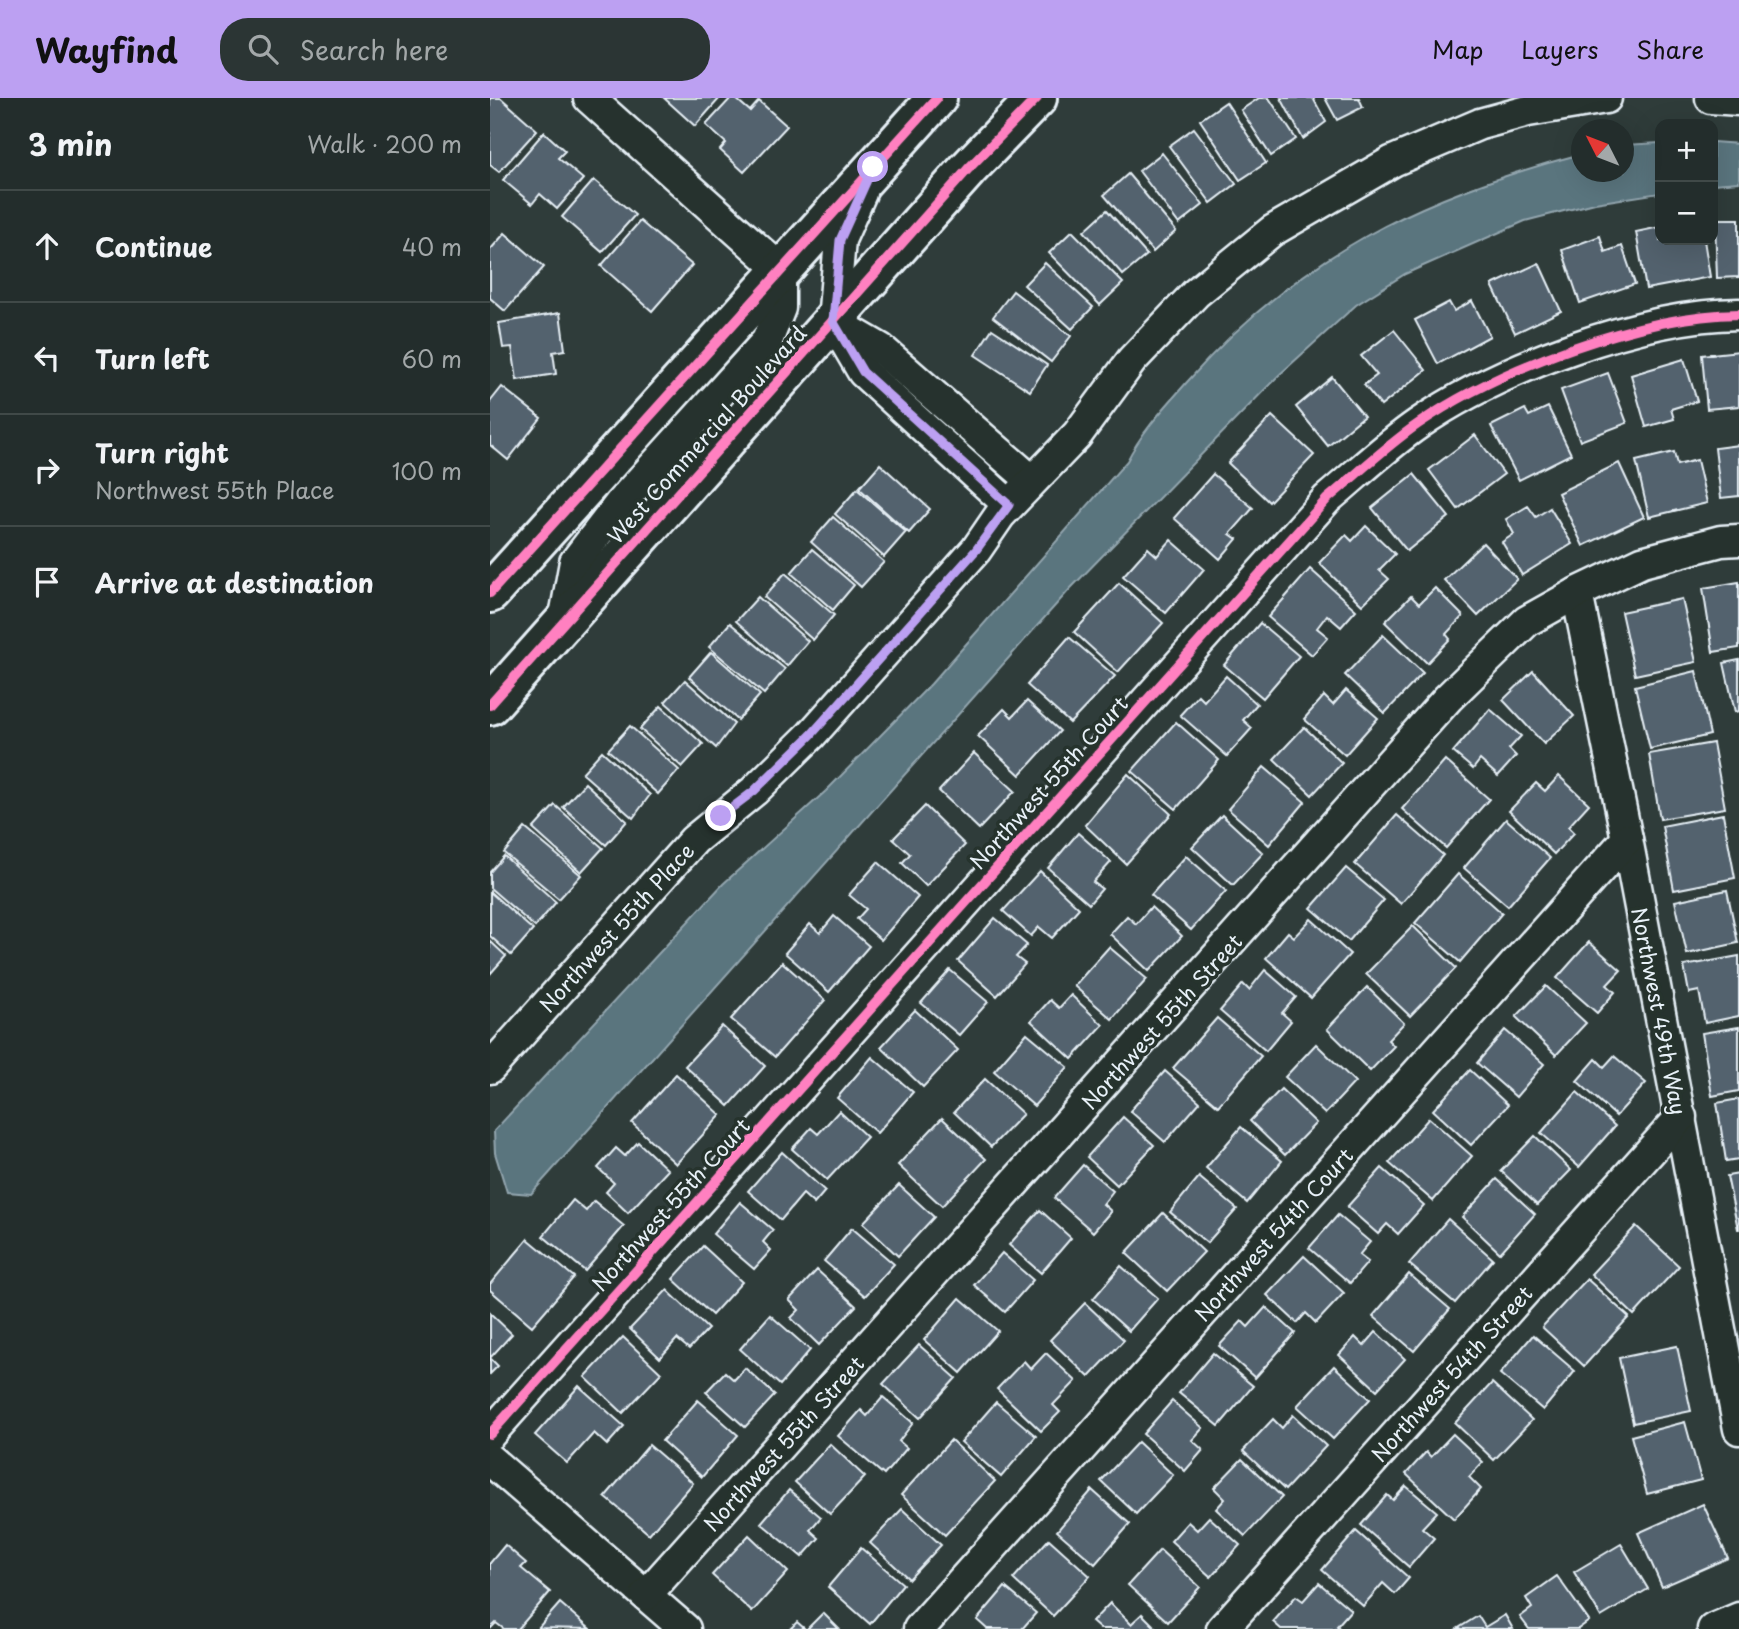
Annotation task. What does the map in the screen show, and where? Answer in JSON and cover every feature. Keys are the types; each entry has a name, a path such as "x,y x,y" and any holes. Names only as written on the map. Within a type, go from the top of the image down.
{"highway":[{"name":"West Commercial Boulevard","path":"490,593 937,98"},
{"name":"West Commercial Boulevard","path":"490,705 968,169 1037,98"}],"street":[{"path":"589,98 780,269"},
{"name":"Northwest 55th Place","path":"490,1068 694,840 754,791 811,735 976,550 1031,480 1077,435 1132,360 1196,293 1272,231 1351,182 1446,137 1528,111 1606,98"},
{"path":"1711,98 1739,100"},
{"name":"West Commercial Boulevard","path":"833,321 840,240 873,167"},
{"name":"West Commercial Boulevard","path":"564,622 575,562 622,501 767,341 780,308 780,269"},
{"name":"Northwest 55th Court","path":"490,1434 1327,499 1419,424 1503,377 1631,329 1739,314"},
{"path":"833,321 881,349 1031,480"},
{"path":"833,321 863,372 1009,505"},
{"name":"Northwest 55th Street","path":"646,1595 1448,698 1527,621 1642,562 1720,541 1739,540"},
{"name":"Northwest 49th Way","path":"1577,593 1681,1117 1733,1362 1739,1429"},
{"name":"Northwest 54th Court","path":"919,1629 1627,839"},
{"name":"Northwest 54th Street","path":"1222,1629 1681,1117"},
{"path":"490,1460 685,1629"},
{"path":"1713,1629 1739,1618"}],"water":[{"path":"1718,142 1739,144 1739,182 1718,184"},
{"path":"1655,143 1655,194 1595,203 1525,221 1405,274 1356,305 1278,376 1070,589 531,1194 507,1192 495,1153 494,1131 723,884 827,790 931,684 1127,461 1163,409 1230,337 1273,299 1319,265 1366,236 1468,189 1571,157 1571,182 1634,182 1634,144"}],"building":[{"path":"490,98 501,98 537,130 499,172 490,165"},
{"path":"664,98 720,98 695,126"},
{"path":"731,98 735,98 750,111 759,101 787,126 744,172 720,150 726,143 706,125"},
{"path":"1259,98 1269,98 1296,139 1271,156 1241,110"},
{"path":"1281,98 1313,98 1326,122 1303,139"},
{"path":"1325,98 1359,98 1363,107 1337,120"},
{"path":"1226,102 1266,163 1240,180 1200,120"},
{"path":"1194,128 1236,184 1211,203 1169,146"},
{"path":"544,132 565,151 558,158 583,179 557,209 540,194 532,204 503,180"},
{"path":"1162,153 1203,205 1179,224 1139,171"},
{"path":"1128,174 1176,231 1153,252 1104,195"},
{"path":"594,180 635,215 602,252 562,217"},
{"path":"1107,210 1147,255 1123,275 1084,231"},
{"path":"1718,219 1739,219 1739,277 1717,278"},
{"path":"640,221 692,265 652,311 601,266"},
{"path":"1655,228 1655,245 1705,245 1710,277 1646,289 1636,232"},
{"path":"1072,231 1123,283 1100,305 1049,253"},
{"path":"505,233 544,267 505,311 490,298 490,250"},
{"path":"1600,236 1605,252 1622,246 1635,284 1580,303 1562,250"},
{"path":"1045,263 1093,307 1072,329 1024,285"},
{"path":"1539,263 1561,311 1515,333 1492,285"},
{"path":"1013,291 1071,336 1051,362 993,317"},
{"path":"1472,301 1490,336 1438,364 1415,320 1449,302 1454,311"},
{"path":"560,313 565,350 553,352 556,374 517,380 512,347 503,348 499,323"},
{"path":"992,329 1047,365 1030,391 975,355"},
{"path":"1394,330 1426,370 1381,406 1364,385 1377,375 1361,356"},
{"path":"1739,351 1739,406 1707,409 1702,355"},
{"path":"1684,359 1697,401 1671,409 1674,419 1646,427 1631,375"},
{"path":"1608,373 1627,423 1580,441 1561,390"},
{"path":"1332,377 1364,416 1328,446 1296,407"},
{"path":"502,387 541,418 508,460 490,445 490,402"},
{"path":"1548,407 1571,454 1519,480 1491,426 1525,409 1529,416"},
{"path":"1272,416 1314,455 1269,502 1228,463"},
{"path":"1475,435 1504,474 1458,509 1429,470"},
{"path":"1739,445 1739,496 1721,498 1715,448"},
{"path":"1674,452 1677,465 1697,460 1707,503 1649,517 1636,461"},
{"path":"1619,463 1644,517 1583,546 1558,493"},
{"path":"880,464 930,509 909,533 859,488"},
{"path":"1213,474 1253,508 1230,534 1237,539 1220,559 1174,518"},
{"path":"1414,474 1449,517 1407,551 1372,508"},
{"path":"857,489 906,532 884,557 835,514"},
{"path":"1528,506 1536,517 1550,508 1572,544 1522,575 1502,542 1514,534 1506,519"},
{"path":"833,517 884,562 861,587 811,542"},
{"path":"1366,526 1395,554 1379,570 1389,579 1362,605 1319,563 1346,535 1352,541"},
{"path":"1171,540 1204,569 1166,613 1123,576 1148,548 1157,556"},
{"path":"1483,543 1517,579 1478,616 1444,580"},
{"path":"812,549 854,585 833,610 791,573"},
{"path":"1310,569 1356,610 1341,627 1327,615 1317,628 1328,637 1312,655 1268,617"},
{"path":"785,573 834,615 813,640 764,597"},
{"path":"1739,582 1739,648 1713,652 1703,588"},
{"path":"1119,583 1163,623 1118,672 1074,632"},
{"path":"1435,588 1463,616 1446,634 1450,639 1427,663 1385,622 1411,596 1419,604"},
{"path":"758,597 808,641 787,666 736,621"},
{"path":"1682,599 1696,662 1635,675 1621,612"},
{"path":"730,623 785,669 764,694 709,647"},
{"path":"1260,623 1299,656 1263,698 1224,665"},
{"path":"1383,635 1423,673 1385,713 1345,675"},
{"path":"1069,637 1115,676 1070,723 1027,685"},
{"path":"711,652 760,695 738,720 689,677"},
{"path":"1739,660 1739,711 1735,712 1724,663"},
{"path":"1533,671 1574,716 1544,744 1503,700"},
{"path":"1696,671 1710,735 1650,749 1635,686"},
{"path":"1226,676 1257,704 1243,720 1252,728 1227,756 1180,715 1198,695 1204,701"},
{"path":"685,680 734,724 716,748 665,702"},
{"path":"1346,690 1378,718 1345,755 1304,719 1324,696 1333,705"},
{"path":"1027,701 1060,731 1020,775 978,736 1004,709 1012,717"},
{"path":"661,706 703,744 682,767 640,729"},
{"path":"1490,709 1521,736 1509,749 1516,756 1498,776 1480,760 1473,769 1453,752"},
{"path":"1176,722 1219,760 1176,809 1132,771"},
{"path":"630,726 679,770 658,794 608,750"},
{"path":"1304,727 1342,763 1312,795 1274,759"},
{"path":"1713,743 1725,808 1660,819 1649,754"},
{"path":"602,751 650,795 633,818 582,773"},
{"path":"974,753 1015,791 979,829 939,791"},
{"path":"1445,760 1489,799 1446,848 1402,809"},
{"path":"1264,767 1305,802 1269,845 1228,809"},
{"path":"1128,774 1171,814 1126,864 1085,825"},
{"path":"1559,776 1589,804 1568,827 1574,833 1554,854 1509,811 1536,783 1545,791"},
{"path":"585,783 627,821 606,845 563,807"},
{"path":"555,805 603,848 581,872 533,829"},
{"path":"925,806 965,845 926,886 902,863 910,854 893,839"},
{"path":"1723,814 1735,878 1674,890 1662,826"},
{"path":"1222,815 1263,853 1233,885 1192,847"},
{"path":"1397,815 1443,855 1401,904 1355,864"},
{"path":"1506,819 1550,858 1508,906 1464,868"},
{"path":"525,828 581,875 559,899 504,853"},
{"path":"1078,833 1111,862 1093,882 1102,889 1089,904 1048,868"},
{"path":"504,856 556,902 535,927 490,888 490,872"},
{"path":"1186,856 1226,891 1191,930 1151,895"},
{"path":"878,862 918,897 881,940 857,919 866,909 849,895"},
{"path":"1346,868 1384,900 1349,941 1311,908"},
{"path":"1040,871 1079,908 1052,938 1039,927 1031,936 1003,911"},
{"path":"1458,874 1502,913 1460,962 1415,923"},
{"path":"1727,890 1738,943 1687,954 1675,901"},
{"path":"490,892 533,930 511,955 490,936"},
{"path":"1151,907 1182,936 1149,971 1110,934 1127,916 1136,924"},
{"path":"834,916 869,946 829,992 785,953 810,924 820,933"},
{"path":"995,918 1027,945 1016,957 1025,964 997,996 958,961"},
{"path":"1311,919 1350,954 1311,998 1266,958 1288,932 1294,937"},
{"path":"1413,926 1456,968 1410,1016 1366,974"},
{"path":"490,941 506,956 490,974"},
{"path":"1589,942 1621,970 1607,985 1615,992 1597,1013 1557,978"},
{"path":"1109,947 1147,979 1112,1019 1074,986"},
{"path":"1739,956 1739,1016 1705,1023 1699,991 1689,993 1684,966"},
{"path":"782,962 825,1000 775,1057 731,1019"},
{"path":"950,970 988,1002 959,1035 921,1003"},
{"path":"1265,970 1296,997 1282,1013 1291,1021 1266,1051 1220,1011 1243,984 1249,990"},
{"path":"1546,986 1586,1023 1556,1055 1516,1017"},
{"path":"1367,987 1404,1023 1388,1040 1394,1046 1370,1071 1327,1029"},
{"path":"1071,995 1103,1025 1072,1059 1031,1021 1050,1000 1059,1008"},
{"path":"915,1010 958,1050 923,1087 881,1047"},
{"path":"1217,1018 1261,1056 1218,1106 1173,1068"},
{"path":"722,1026 765,1066 729,1106 685,1066"},
{"path":"1739,1027 1739,1091 1712,1096 1702,1033"},
{"path":"1505,1030 1544,1064 1516,1097 1477,1063"},
{"path":"1027,1033 1068,1067 1034,1106 994,1071"},
{"path":"1316,1044 1355,1082 1325,1114 1285,1077"},
{"path":"1614,1056 1646,1083 1616,1116 1577,1081 1596,1059 1604,1067"},
{"path":"872,1057 913,1092 877,1133 837,1098"},
{"path":"1470,1070 1508,1105 1471,1145 1433,1110"},
{"path":"1165,1071 1200,1102 1165,1142 1130,1111"},
{"path":"676,1074 721,1115 676,1164 632,1123"},
{"path":"985,1079 1023,1114 991,1147 954,1112"},
{"path":"1281,1089 1316,1123 1285,1155 1250,1121"},
{"path":"1577,1092 1615,1126 1579,1167 1541,1133"},
{"path":"1739,1099 1739,1159 1726,1161 1717,1103"},
{"path":"839,1111 867,1137 827,1180 792,1149 811,1128 818,1134"},
{"path":"1123,1117 1154,1145 1117,1185 1087,1157"},
{"path":"942,1118 986,1159 942,1206 898,1165"},
{"path":"1429,1118 1472,1156 1433,1201 1389,1163"},
{"path":"1241,1127 1282,1161 1247,1203 1206,1168"},
{"path":"1535,1136 1571,1170 1537,1205 1501,1171"},
{"path":"638,1142 668,1170 628,1213 606,1192 614,1183 598,1168 616,1148 625,1156"},
{"path":"782,1152 825,1191 814,1204 803,1194 781,1220 748,1191"},
{"path":"1083,1165 1113,1191 1103,1204 1111,1211 1093,1232 1054,1198"},
{"path":"1382,1168 1424,1205 1398,1234 1387,1224 1378,1234 1347,1207"},
{"path":"1739,1174 1739,1229 1738,1229 1727,1176"},
{"path":"1199,1177 1237,1209 1207,1243 1170,1212"},
{"path":"1497,1179 1535,1214 1500,1253 1462,1217"},
{"path":"899,1185 934,1217 898,1256 863,1223"},
{"path":"573,1200 586,1211 594,1201 624,1226 585,1271 543,1236"},
{"path":"740,1202 773,1230 763,1242 771,1250 754,1269 713,1234"},
{"path":"1040,1210 1071,1238 1041,1273 1009,1245"},
{"path":"1163,1213 1204,1252 1167,1291 1126,1253"},
{"path":"1338,1215 1370,1242 1359,1255 1368,1262 1350,1283 1309,1248"},
{"path":"1448,1219 1493,1259 1455,1303 1409,1264"},
{"path":"1636,1226 1679,1266 1634,1315 1591,1274"},
{"path":"852,1228 894,1264 865,1296 824,1261"},
{"path":"528,1239 574,1277 532,1326 490,1290 490,1284"},
{"path":"703,1246 742,1282 712,1315 673,1279"},
{"path":"1002,1253 1033,1280 1005,1312 974,1285"},
{"path":"1304,1256 1344,1293 1316,1323 1306,1313 1297,1323 1267,1295"},
{"path":"1121,1266 1158,1298 1129,1331 1093,1299"},
{"path":"817,1270 856,1306 819,1345 791,1318 799,1310 789,1300"},
{"path":"1409,1274 1450,1309 1414,1351 1373,1316"},
{"path":"1587,1279 1629,1317 1584,1366 1542,1327"},
{"path":"667,1290 708,1329 689,1349 677,1339 660,1358 630,1329"},
{"path":"960,1298 998,1331 961,1373 924,1340"},
{"path":"1085,1303 1124,1340 1089,1377 1050,1340"},
{"path":"1266,1307 1295,1333 1255,1378 1219,1346 1242,1321 1248,1327"},
{"path":"490,1313 512,1334 490,1358"},
{"path":"770,1315 810,1350 780,1385 740,1349"},
{"path":"1376,1332 1405,1359 1377,1390 1339,1355 1355,1337 1364,1346"},
{"path":"1533,1335 1575,1371 1543,1410 1500,1374"},
{"path":"623,1337 661,1373 623,1413 585,1377"},
{"path":"919,1345 956,1378 920,1418 883,1384"},
{"path":"1677,1346 1691,1411 1633,1423 1619,1358"},
{"path":"1046,1353 1076,1381 1053,1405 1060,1412 1041,1431 997,1389 1024,1361 1031,1369"},
{"path":"1213,1353 1253,1386 1219,1426 1179,1393"},
{"path":"490,1358 498,1366 490,1374"},
{"path":"1334,1366 1370,1399 1333,1439 1297,1406"},
{"path":"745,1368 775,1395 745,1427 706,1392 725,1372 734,1380"},
{"path":"1492,1383 1532,1420 1494,1460 1455,1423"},
{"path":"579,1386 624,1426 607,1445 594,1433 567,1463 535,1435"},
{"path":"883,1397 913,1423 899,1441 907,1448 884,1475 838,1436 861,1410 867,1416"},
{"path":"698,1400 738,1435 702,1477 662,1441"},
{"path":"1172,1401 1203,1428 1192,1440 1203,1450 1185,1471 1143,1434"},
{"path":"996,1402 1036,1436 1001,1477 961,1442"},
{"path":"1293,1415 1326,1446 1285,1490 1243,1451 1273,1419 1282,1428"},
{"path":"1685,1422 1701,1480 1647,1494 1631,1436"},
{"path":"1453,1434 1483,1462 1469,1477 1481,1489 1454,1519 1406,1474 1426,1452 1431,1457"},
{"path":"951,1440 995,1481 945,1535 901,1495"},
{"path":"1138,1442 1173,1475 1136,1514 1101,1481"},
{"path":"830,1444 865,1477 830,1514 795,1482"},
{"path":"649,1445 693,1483 649,1534 605,1497"},
{"path":"1242,1459 1282,1497 1245,1536 1216,1509 1225,1499 1214,1488"},
{"path":"1406,1486 1437,1512 1422,1528 1434,1538 1409,1567 1361,1525 1387,1495 1393,1500"},
{"path":"789,1490 821,1517 810,1530 819,1538 802,1557 761,1523"},
{"path":"1092,1490 1130,1524 1095,1564 1057,1531"},
{"path":"1703,1504 1728,1558 1662,1587 1638,1533"},
{"path":"902,1509 941,1545 909,1579 870,1543"},
{"path":"1209,1517 1240,1545 1211,1577 1171,1541 1188,1522 1197,1530"},
{"path":"1356,1531 1409,1578 1395,1594 1383,1583 1363,1606 1322,1570"},
{"path":"749,1535 788,1572 752,1612 712,1575"},
{"path":"1049,1539 1090,1576 1053,1616 1013,1579"},
{"path":"1621,1544 1648,1589 1601,1617 1574,1572"},
{"path":"505,1545 526,1563 521,1568 550,1592 518,1629 504,1629 496,1623 490,1629 490,1563"},
{"path":"861,1548 903,1584 870,1624 828,1587"},
{"path":"1160,1550 1200,1587 1168,1622 1128,1585"},
{"path":"1557,1576 1589,1621 1578,1629 1529,1629 1520,1617 1532,1608 1526,1598"},
{"path":"1319,1583 1351,1610 1337,1626 1340,1629 1281,1629 1273,1622 1296,1596 1303,1601"},
{"path":"1005,1587 1036,1613 1022,1629 987,1629 977,1620"},
{"path":"560,1603 590,1629 538,1628"},
{"path":"1110,1603 1131,1624 1142,1614 1157,1629 1100,1629 1092,1622"},
{"path":"823,1613 839,1629 807,1629"},
{"path":"1505,1615 1513,1629 1457,1629 1478,1616 1485,1627"},
{"path":"797,1622 805,1629 790,1629"}],"cycle path":[{"path":"490,593 937,98"},
{"path":"490,705 968,169 1037,98"},
{"path":"490,1434 1327,499 1418,424 1451,403 1529,365 1616,334 1700,317 1739,314"}],"route":[{"path":"721,816 782,766 811,735 976,550 1009,505 863,372 833,321 840,240 873,167"}]}
